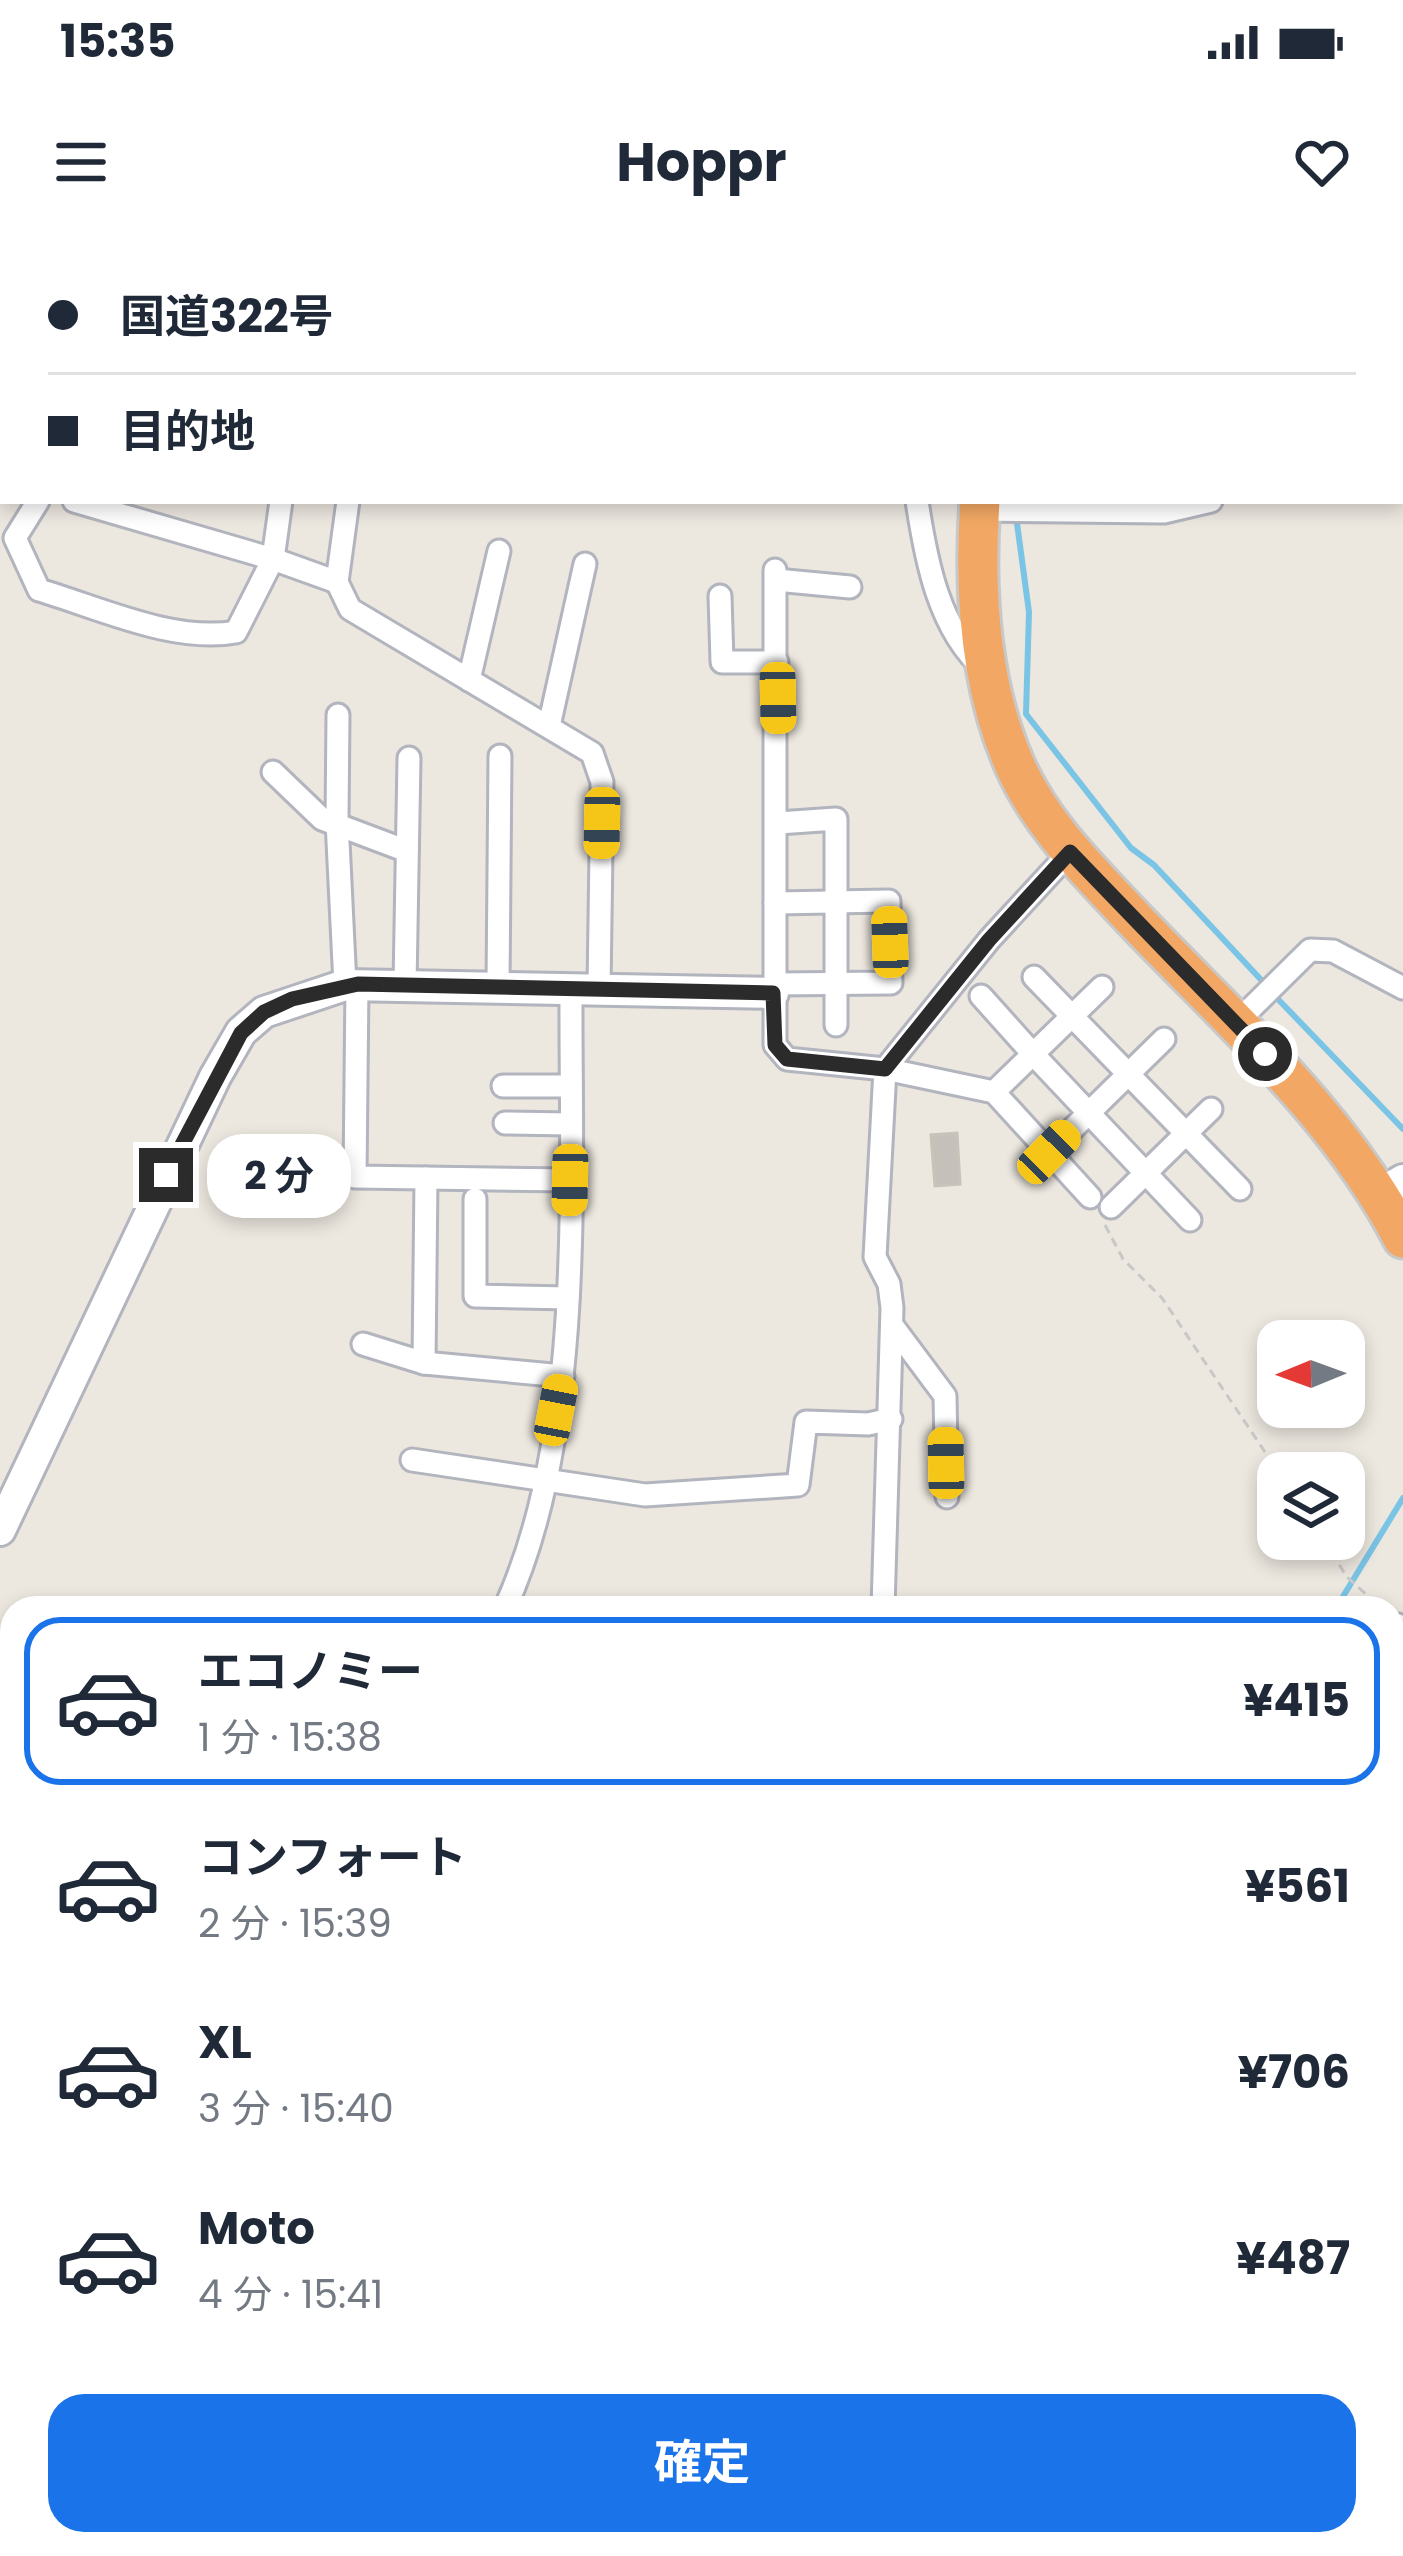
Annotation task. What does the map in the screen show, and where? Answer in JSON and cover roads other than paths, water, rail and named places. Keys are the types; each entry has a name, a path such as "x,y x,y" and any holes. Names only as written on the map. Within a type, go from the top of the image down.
{"highway":[{"path":"987,507 986,670 1013,762 1070,852 1392,1187 1403,1238"}],"street":[{"path":"36,504 15,538 40,590 206,637 236,632 273,559 280,504"},
{"path":"84,504 337,582"},
{"path":"348,504 337,582 350,609 383,633 592,753 602,782 585,988 571,1086 563,1376 521,1574 511,1596"},
{"path":"918,504 932,576 958,646 986,670"},
{"path":"987,507 1075,505 1164,512 1198,504"},
{"path":"469,680 500,551"},
{"path":"548,726 585,564"},
{"path":"850,587 776,575 775,1045 787,1059 885,1069 994,1092 1101,1202 1146,1173 1211,1109"},
{"path":"720,596 722,662 777,662"},
{"path":"338,715 337,821 351,984 355,1177 570,1180"},
{"path":"498,986 500,756"},
{"path":"405,986 409,758"},
{"path":"272,772 322,819 407,851"},
{"path":"778,823 836,819 836,1025"},
{"path":"884,1596 892,1325 889,1284 875,1257 885,1069 989,940 1070,852"},
{"path":"0,1530 166,1175 241,1033 264,1012 351,984 773,989 891,983 889,902 776,903"},
{"path":"1235,1024 1310,950 1333,951 1403,988"},
{"path":"1034,977 1240,1189"},
{"path":"994,1092 1102,987"},
{"path":"981,996 1190,1220"},
{"path":"1049,1152 1164,1039"},
{"path":"503,1086 571,1086"},
{"path":"505,1124 571,1124"},
{"path":"424,1363 426,1178"},
{"path":"475,1198 475,1296 568,1298"},
{"path":"892,1325 946,1396 947,1497"},
{"path":"363,1344 424,1363 563,1376"},
{"path":"412,1460 645,1495 798,1485 806,1422 868,1424 891,1419"}],"waterway":[{"path":"1016,516 1029,612 1026,714 1131,848 1154,865 1265,984"},
{"path":"1273,994 1403,1129"},
{"path":"1343,1596 1403,1498"}]}
